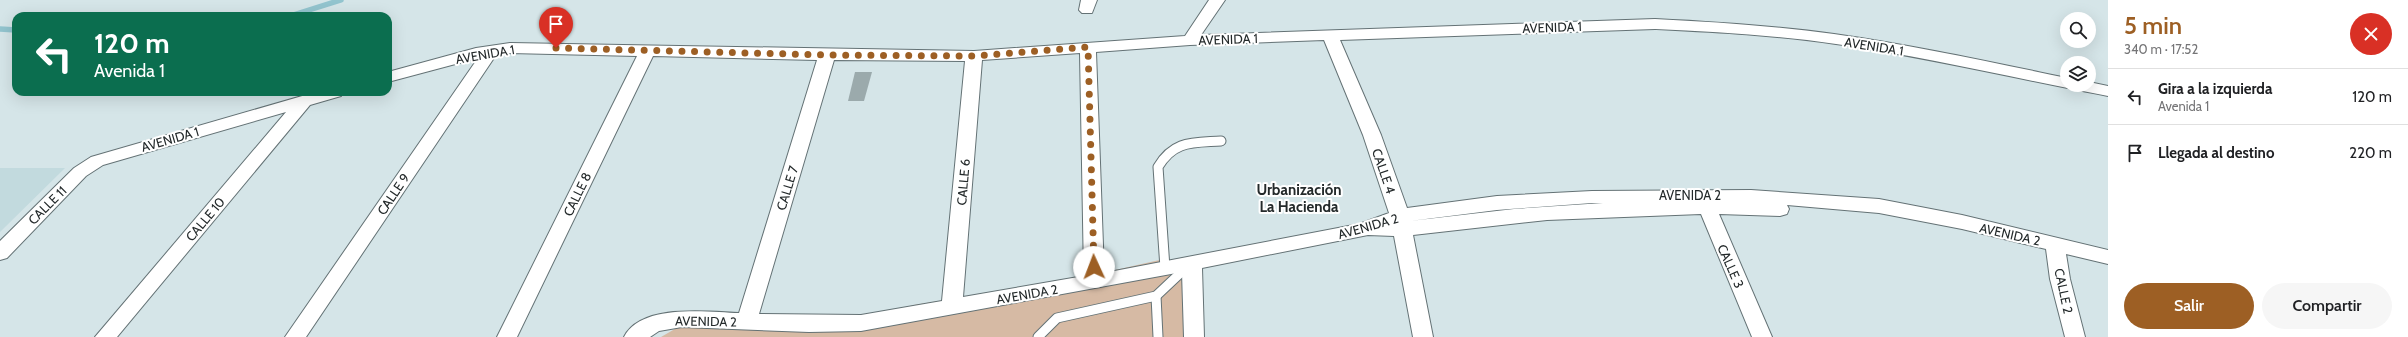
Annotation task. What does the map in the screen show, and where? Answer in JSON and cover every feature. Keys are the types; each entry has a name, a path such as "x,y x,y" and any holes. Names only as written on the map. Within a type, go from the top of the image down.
{"street":[{"path":"1190,40 1217,0"},
{"name":"AVENIDA 1","path":"392,76 490,51 510,48 827,55 974,56 1190,40 1655,24 1715,27 1833,39 1893,48 2060,82"},
{"name":"CALLE 4","path":"1330,35 1372,135 1401,223 1423,337"},
{"path":"1088,47 1094,282"},
{"name":"CALLE 8","path":"507,337 648,50"},
{"name":"CALLE 9","path":"295,337 490,51"},
{"name":"CALLE 7","path":"747,321 827,55"},
{"name":"CALLE 6","path":"952,307 974,56"},
{"path":"2096,89 2108,92"},
{"name":"AVENIDA 1","path":"97,161 320,96"},
{"name":"CALLE 10","path":"105,337 305,100"},
{"name":"CALLE 11","path":"0,252 80,172 97,161"},
{"name":"AVENIDA 2","path":"634,337 654,324 667,320 861,323 1094,282 1401,223 1610,210 1704,201 1854,216 1920,225 2056,250 2108,257"},
{"name":"CALLE 3","path":"1704,201 1762,337"},
{"path":"2056,250 2108,268"},
{"name":"CALLE 2","path":"2056,250 2075,337"},
{"path":"1192,262 1194,337"}],"lane":[{"path":"1166,268 1158,167 1164,154 1185,143 1221,141"},
{"path":"1038,337 1057,318 1156,296 1192,262"},
{"path":"1156,296 1158,337"}],"shaded area":[{"path":"0,168 65,168 0,232"},
{"path":"1164,259 1183,280 1185,337 661,337 687,322 852,321 914,305 1075,279"}],"building":[{"path":"855,72 872,72 864,101 848,101"}],"waterway":[{"path":"303,12 341,0"},
{"path":"0,29 12,30"}],"district":[{"name":"Urbanización La Hacienda","path":"1299,198"}],"route":[{"path":"556,48 827,55 974,56 1088,47 1094,267"}]}
